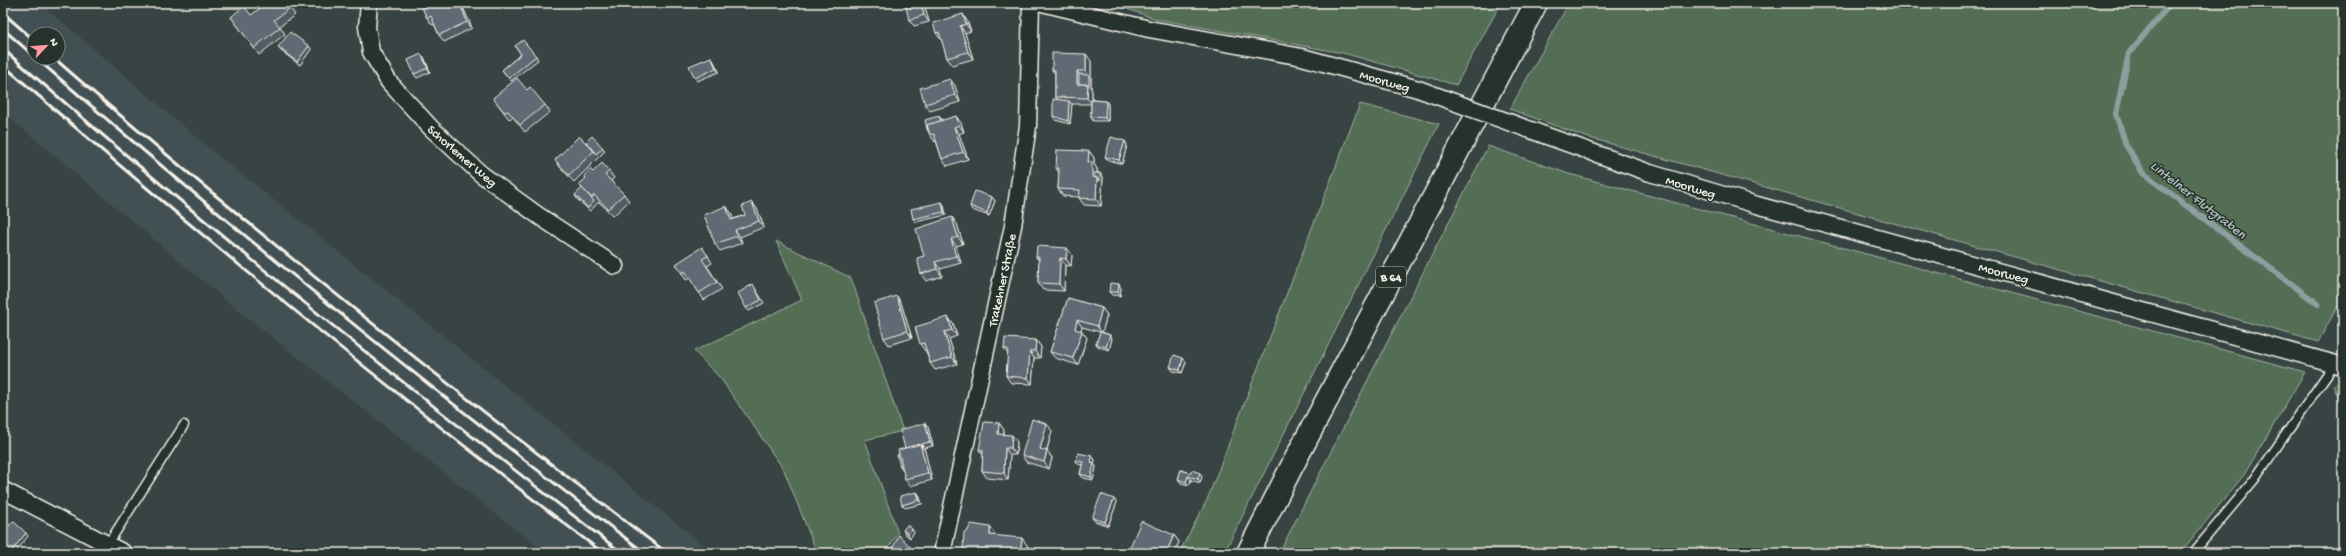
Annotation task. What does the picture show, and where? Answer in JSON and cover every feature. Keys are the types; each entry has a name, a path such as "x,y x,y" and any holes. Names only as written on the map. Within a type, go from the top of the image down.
{"main road":[{"name":"B 64","path":"1248,553 1290,468 1536,3"}],"street":[{"name":"Schorlemer Weg","path":"369,3 367,27 371,52 389,82 426,122 481,174 539,216 615,266"},
{"name":"Trakehner Straße","path":"942,553 1012,226 1028,126 1031,3"},
{"name":"Moorweg","path":"1042,3 1149,29 1302,57 1418,89 1650,173 1757,205 2339,364"},
{"path":"3,490 124,553"}],"lane":[{"path":"2193,553 2254,480 2339,364"},
{"path":"108,544 184,425"}],"shaded area":[{"path":"3,3 40,3 208,147 714,553 545,553 229,303 3,112"}],"green space":[{"path":"1110,3 1501,3 1456,85 1343,53 1156,19"},
{"path":"1569,3 2343,3 2343,308 2338,306 2318,342 1583,136 1510,109"},
{"path":"1360,104 1439,124 1224,553 1179,553 1207,500"},
{"path":"1488,146 1569,174 2305,372 2244,475 2180,553 1279,553"},
{"path":"776,241 851,278 903,431 865,440 898,533 885,553 817,553 784,470 721,379 694,351 802,300"},
{"path":"2343,382 2343,408 2333,385"}],"building":[{"path":"267,3 259,8 256,4"},
{"path":"267,3 287,3 290,8 274,20 280,27 254,48 231,17 244,6 251,15"},
{"path":"420,3 460,3 467,22 439,35 431,16 427,18"},
{"path":"905,3 921,3 924,15 909,20"},
{"path":"963,14 966,24 960,26 968,52 947,58 939,32 936,33 933,23"},
{"path":"290,32 309,46 297,62 278,47"},
{"path":"523,40 536,56 509,78 502,70 521,54 515,46"},
{"path":"1052,53 1086,54 1086,71 1077,71 1077,84 1088,84 1087,98 1055,97 1055,70 1052,70"},
{"path":"421,54 428,68 414,74 408,60"},
{"path":"711,57 716,68 695,78 689,66"},
{"path":"1079,74 1089,75 1089,85 1079,84"},
{"path":"517,78 527,90 530,87 545,105 520,125 508,111 504,112 493,98"},
{"path":"950,79 955,95 925,104 920,88"},
{"path":"1053,99 1069,101 1068,121 1053,116"},
{"path":"1091,100 1106,101 1105,118 1091,117"},
{"path":"939,116 941,121 927,125 927,129 925,120"},
{"path":"956,116 959,125 954,127 963,152 942,159 934,134 930,135 927,125"},
{"path":"579,136 594,151 569,175 555,160"},
{"path":"592,136 603,148 596,154 586,142"},
{"path":"1111,137 1125,141 1119,160 1105,157"},
{"path":"1057,150 1089,151 1088,162 1092,162 1092,177 1097,178 1096,199 1079,198 1080,190 1058,189 1059,168 1056,168"},
{"path":"602,163 609,171 605,175 624,194 608,209 594,195 592,198 579,185 586,178 584,176 590,169 593,172"},
{"path":"1094,173 1100,173 1100,181 1094,177"},
{"path":"582,188 594,201 588,208 575,195"},
{"path":"975,191 992,197 987,213 970,206"},
{"path":"752,202 759,221 735,230 737,236 715,244 704,215 726,206 731,220 745,215 742,206"},
{"path":"942,202 944,212 913,219 911,209"},
{"path":"952,217 958,237 951,239 956,256 935,262 937,269 921,274 917,258 924,256 916,229"},
{"path":"1037,246 1067,248 1066,259 1060,258 1059,284 1038,283 1039,257 1036,257"},
{"path":"702,247 708,256 702,259 717,282 699,293 685,271 682,273 676,264"},
{"path":"1110,283 1119,284 1118,292 1109,292"},
{"path":"753,284 761,300 746,308 738,293"},
{"path":"897,296 907,331 884,338 874,303"},
{"path":"1068,298 1102,308 1097,326 1077,320 1075,329 1082,331 1073,358 1050,352"},
{"path":"948,317 952,330 944,332 952,357 930,363 924,343 920,344 915,327"},
{"path":"1100,332 1110,335 1106,347 1096,344"},
{"path":"1005,338 1036,340 1035,351 1030,351 1028,378 1006,376 1008,349 1004,349"},
{"path":"1174,355 1183,358 1180,370 1170,367"},
{"path":"1032,419 1047,424 1040,449 1047,451 1044,462 1022,455"},
{"path":"984,422 999,423 998,434 1012,435 1011,448 1005,448 1004,473 982,471 983,450 979,450"},
{"path":"925,423 930,442 922,444 923,447 920,444 905,448 900,430"},
{"path":"920,444 928,473 905,479 898,450"},
{"path":"1078,453 1092,456 1091,463 1094,464 1091,477 1080,474 1083,462 1076,461"},
{"path":"899,454 902,465 900,466 897,455"},
{"path":"1181,470 1191,473 1192,470 1200,473 1198,479 1188,476 1186,482 1178,479"},
{"path":"917,492 919,500 902,505 900,496"},
{"path":"1101,494 1114,499 1105,522 1092,518"},
{"path":"3,521 9,526 13,521 26,533 10,553 3,547"},
{"path":"1141,521 1174,535 1166,553 1137,553 1129,550"},
{"path":"971,524 990,527 990,535 1022,538 1020,553 966,553 966,550 963,550 964,532 967,532"},
{"path":"907,525 912,529 908,534 903,530"},
{"path":"899,535 916,553 900,553 892,549"},
{"path":"889,547 900,553 886,553"},
{"path":"1026,547 1042,549 1042,553 1025,553"}],"waterway":[{"name":"Lintelner Flutgraben","path":"2171,3 2129,53 2116,114 2126,145 2143,173 2318,304"}],"railway":[{"path":"3,13 26,33"},
{"path":"3,29 26,49"},
{"path":"3,49 155,179 386,369 622,553"},
{"path":"3,65 224,253 374,375 603,553"},
{"path":"45,66 185,186 336,310 490,433 645,553"},
{"path":"63,66 204,186 356,311 667,553"}]}
